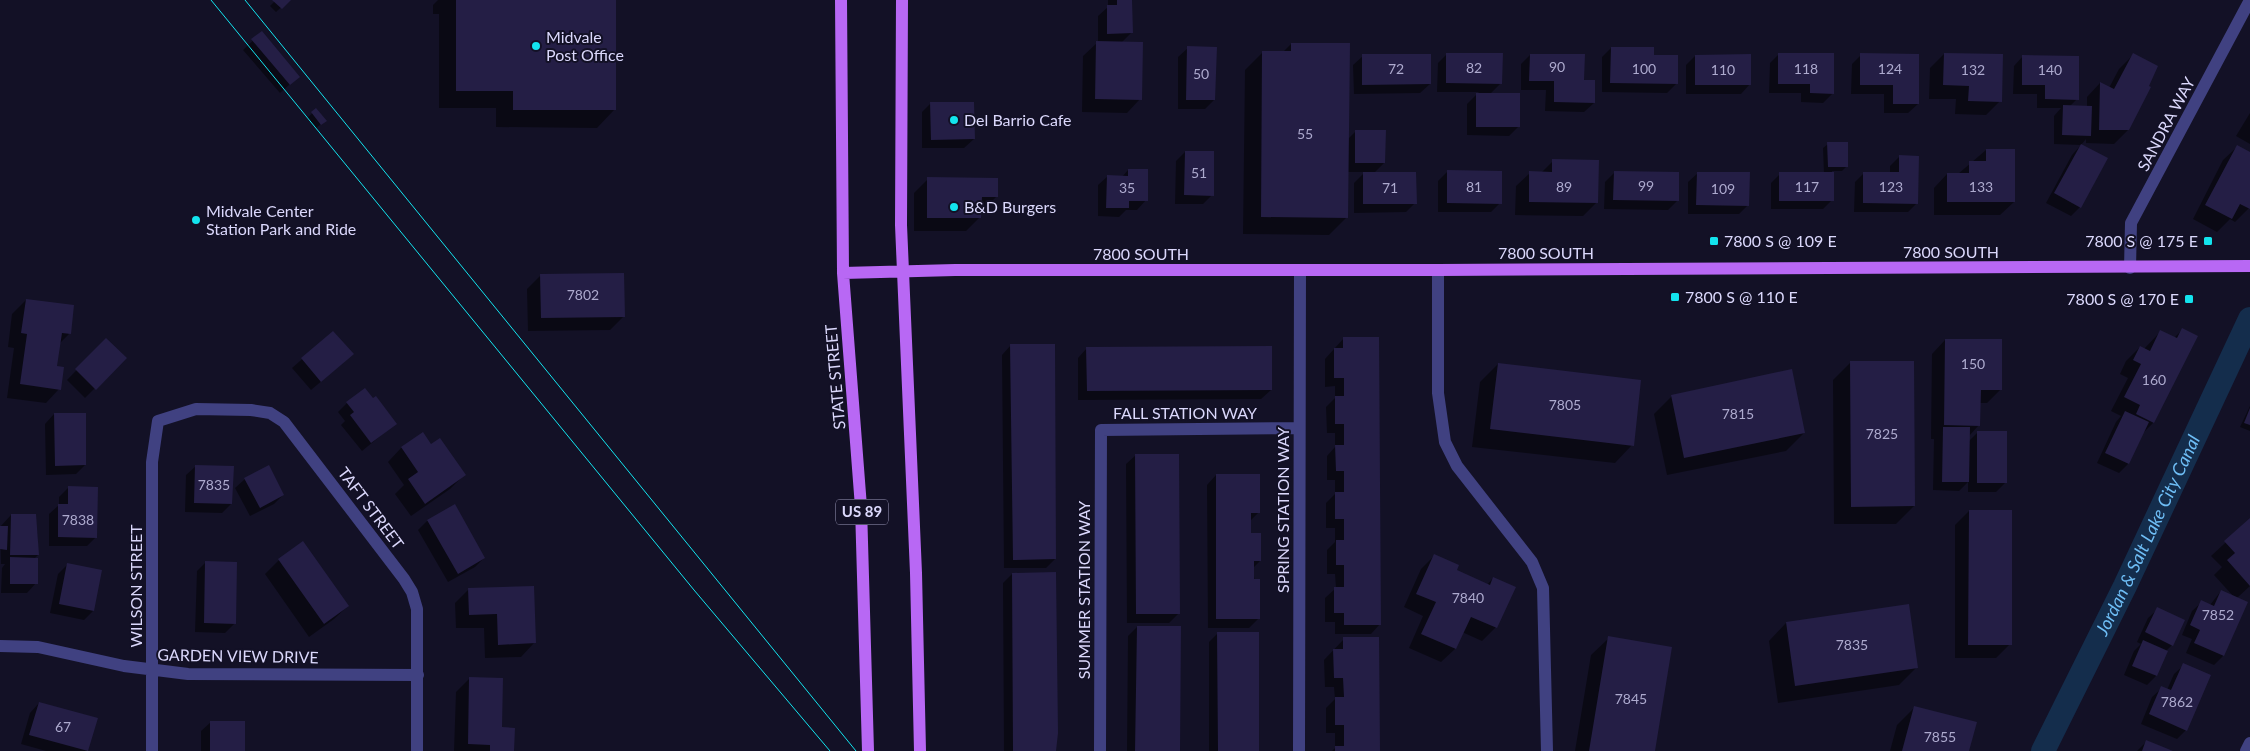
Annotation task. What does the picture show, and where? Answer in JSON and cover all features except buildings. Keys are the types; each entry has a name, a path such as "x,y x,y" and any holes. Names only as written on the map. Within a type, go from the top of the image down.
{"main road":[{"name":"STATE STREET","path":"841,0 843,274 861,507 868,751"},
{"path":"902,0 901,225 916,573 920,751"},
{"name":"7800 SOUTH","path":"843,274 903,270 2130,268 2250,266"}],"street":[{"name":"SANDRA WAY","path":"2130,268 2131,223 2250,0"},
{"name":"SPRING STATION WAY","path":"1300,270 1300,751"},
{"path":"1438,270 1438,393 1445,442 1457,466 1532,562 1543,588 1547,751"},
{"name":"TAFT STREET","path":"158,421 196,409 251,410 270,414 284,422 412,592 417,608 417,751"},
{"name":"WILSON STREET","path":"152,751 152,462 158,421"},
{"name":"FALL STATION WAY","path":"1100,430 1300,428"},
{"name":"SUMMER STATION WAY","path":"1100,430 1100,751"},
{"name":"GARDEN VIEW DRIVE","path":"0,646 38,647 152,671 188,674 418,675"},
{"path":"2246,751 2250,743"}],"waterway":[{"name":"Jordan & Salt Lake City Canal","path":"2043,751 2125,586 2250,319"}],"tram line":[{"path":"211,0 694,590 830,751"},
{"path":"245,0 856,751"}],"place":[{"name":"Midvale Post Office","path":"536,46"},
{"name":"Del Barrio Cafe","path":"954,120"},
{"name":"B&D Burgers","path":"954,207"},
{"name":"Midvale Center Station Park and Ride","path":"196,220"},
{"name":"7800 S @ 109 E","path":"1714,241"},
{"name":"7800 S @ 175 E","path":"2208,241"},
{"name":"7800 S @ 110 E","path":"1675,297"},
{"name":"7800 S @ 170 E","path":"2189,299"}]}
